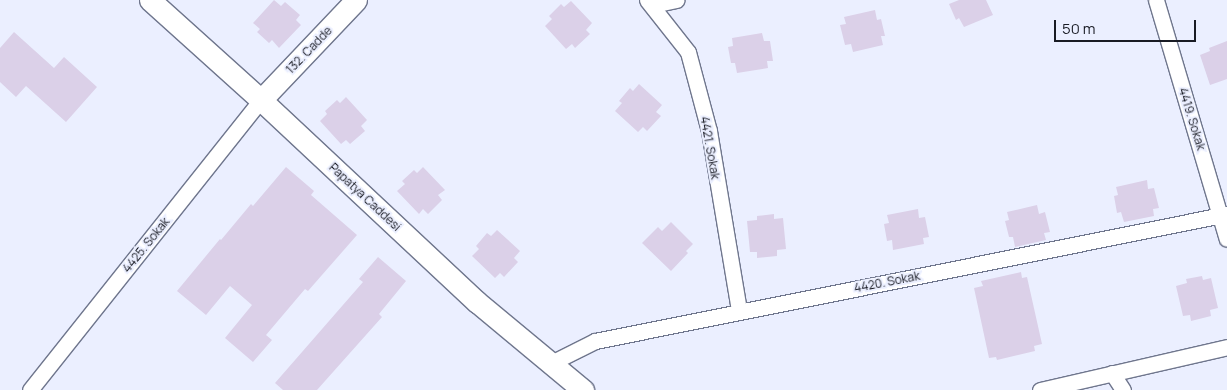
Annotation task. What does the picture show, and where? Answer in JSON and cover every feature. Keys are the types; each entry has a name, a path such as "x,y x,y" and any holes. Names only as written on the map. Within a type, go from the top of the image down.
{"street":[{"name":"Papatya Caddesi","path":"150,0 261,100 477,302 583,390"},
{"name":"132. Cadde","path":"261,100 356,0"},
{"path":"650,3 676,0"},
{"name":"4419. Sokak","path":"1156,0 1224,215 1227,239"},
{"name":"4421. Sokak","path":"650,3 688,52 709,131 739,311"},
{"name":"4425. Sokak","path":"30,390 261,100"},
{"name":"4420. Sokak","path":"550,363 595,341 1224,215"},
{"path":"1040,390 1227,347"},
{"path":"1112,373 1123,390"}],"building":[{"path":"274,0 281,6 285,2 300,15 296,20 301,25 279,48 272,40 269,43 257,32 260,29 253,23"},
{"path":"959,0 986,0 993,15 964,27 959,18 956,20 949,4"},
{"path":"571,1 592,23 586,30 590,34 575,48 572,44 566,49 545,26 552,19 549,16 561,4 564,7"},
{"path":"875,10 877,20 881,19 885,36 881,36 883,45 853,52 851,44 845,45 840,25 846,24 844,17"},
{"path":"14,32 54,68 64,57 97,87 66,122 26,86 16,97 0,82 0,48"},
{"path":"762,33 764,41 770,41 773,61 767,61 768,68 737,73 735,63 731,63 728,47 733,46 732,38"},
{"path":"1227,41 1227,79 1210,85 1200,55 1210,51 1209,48"},
{"path":"639,84 662,105 656,112 661,116 647,131 643,127 638,132 615,111 622,103 619,101 630,88 633,91"},
{"path":"346,97 367,120 361,126 365,131 350,144 346,140 341,144 320,121 327,114 325,111 337,100 340,103"},
{"path":"286,167 314,191 311,195 357,235 308,291 305,289 266,335 272,340 253,362 225,338 252,305 230,286 206,315 177,291 220,239 251,204 253,206"},
{"path":"423,167 445,190 438,195 442,200 428,214 423,209 419,214 397,191 405,184 402,181 414,170 417,173"},
{"path":"1147,180 1148,189 1154,188 1159,208 1153,209 1154,216 1124,222 1121,212 1117,213 1114,196 1118,195 1116,187"},
{"path":"1037,205 1039,214 1045,212 1050,232 1044,233 1046,240 1015,247 1013,237 1009,237 1005,221 1009,220 1007,212"},
{"path":"918,209 919,218 925,217 929,237 923,238 924,244 893,250 892,240 887,241 884,224 889,223 887,215"},
{"path":"774,214 774,219 783,218 786,249 777,250 777,256 757,258 757,252 750,252 747,221 757,220 757,216"},
{"path":"671,222 693,244 686,251 688,253 671,271 642,243 658,227 662,231"},
{"path":"497,230 520,251 514,258 518,262 504,277 500,273 495,278 472,256 479,249 476,246 487,233 491,236"},
{"path":"378,257 406,281 379,314 382,317 317,390 283,390 275,383 363,282 359,279"},
{"path":"1021,272 1022,278 1027,277 1042,344 1034,346 1035,351 997,360 996,357 989,358 974,288 983,286 981,281"},
{"path":"1202,276 1203,280 1211,278 1218,308 1210,310 1211,316 1191,321 1190,315 1183,316 1176,286 1187,283 1186,279"}]}
